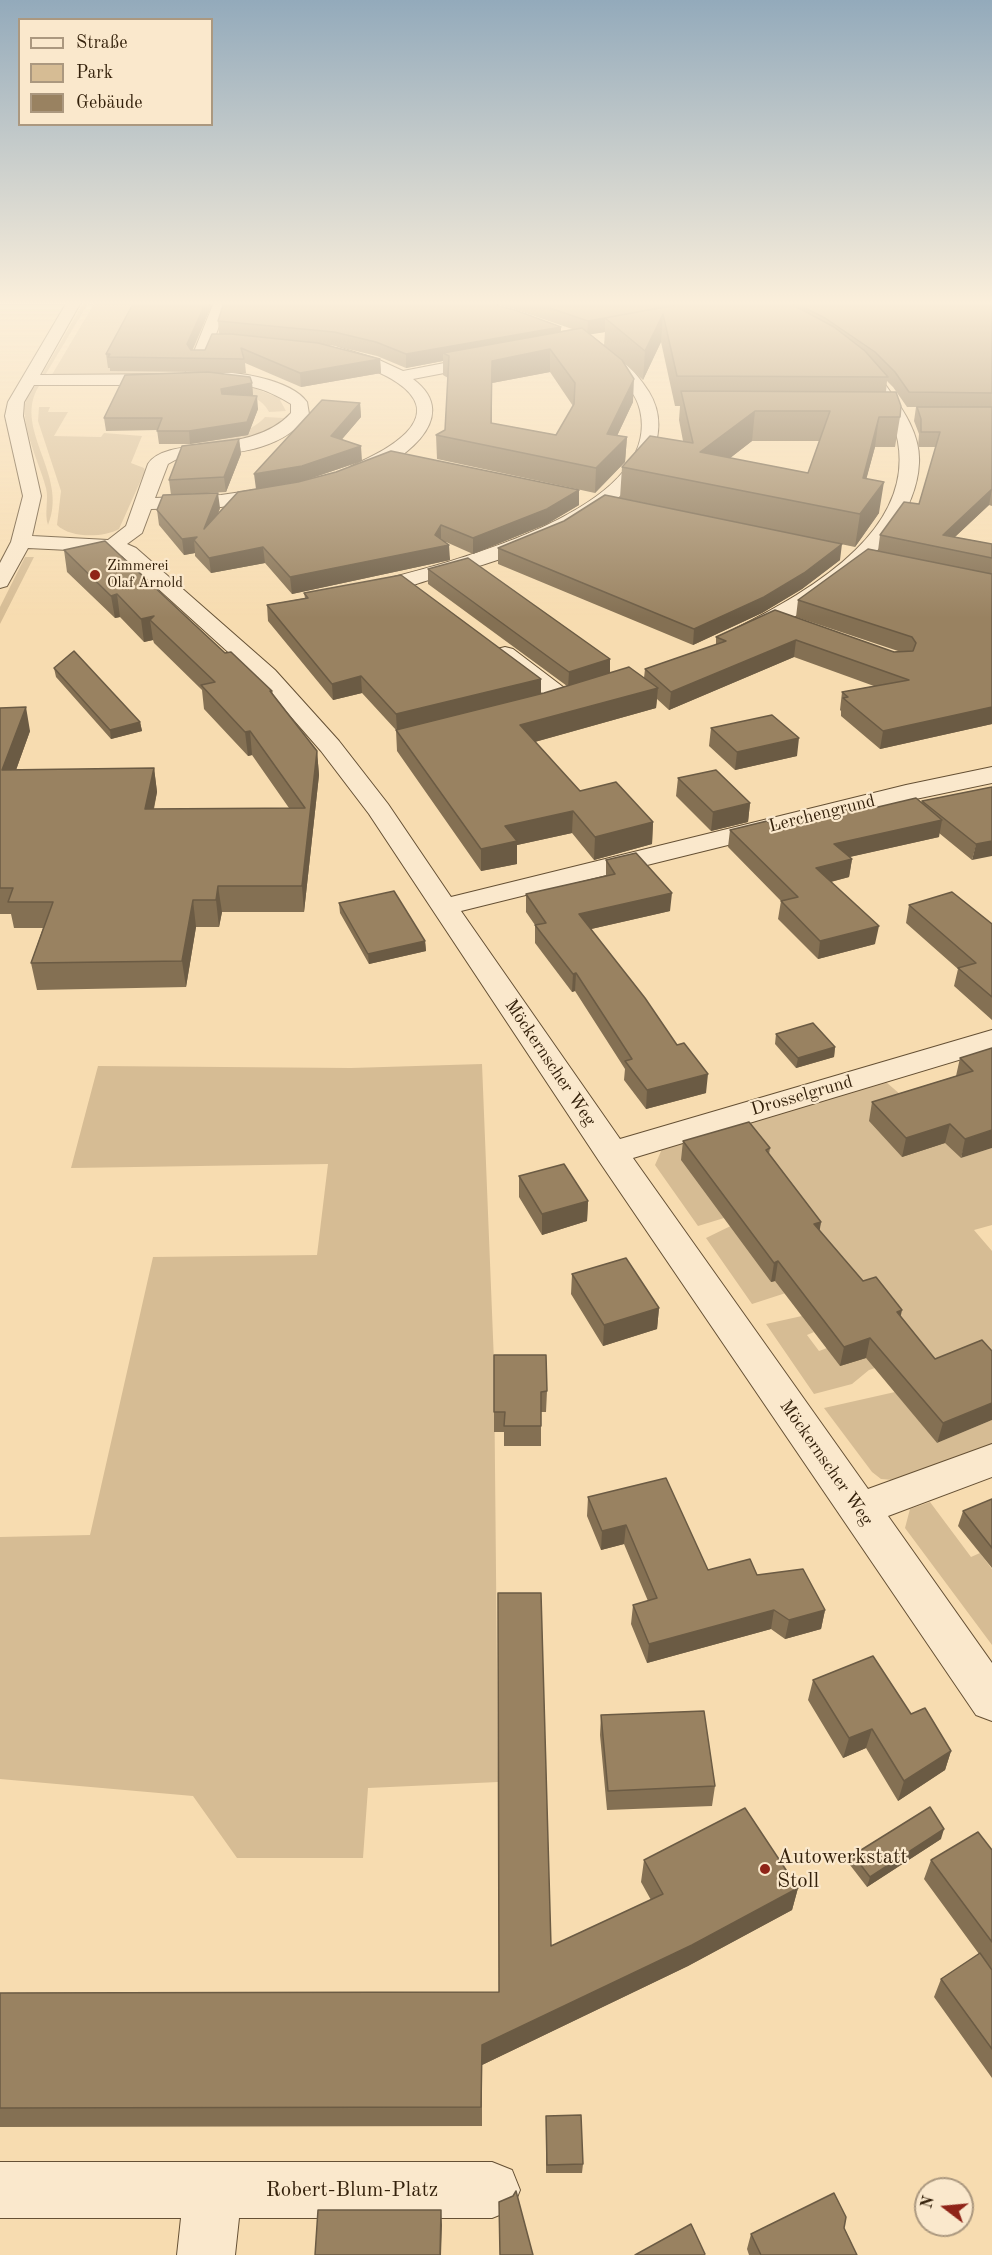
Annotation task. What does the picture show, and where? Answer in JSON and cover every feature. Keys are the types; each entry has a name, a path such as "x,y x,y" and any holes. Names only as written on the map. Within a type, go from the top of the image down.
{"street":[{"path":"0,582 21,542 32,496 15,407"},
{"path":"112,546 135,529 157,464 163,457 177,453 217,450 272,436 292,425 300,414 299,407"},
{"path":"342,476 388,457 414,435 427,413 427,407"},
{"path":"347,594 405,580 514,547 563,526 601,502 627,480 644,458 657,413 653,407"},
{"path":"722,644 773,618 824,586 885,533 908,486 912,455 907,429 894,407"},
{"path":"873,414 922,414"},
{"path":"388,457 411,462"},
{"path":"143,504 221,501 294,489"},
{"path":"579,497 625,507"},
{"name":"Möckernscher Weg","path":"21,542 112,546 129,552 141,560 267,675 330,746 378,810 611,1153 992,1700"},
{"path":"833,550 883,561"},
{"path":"405,580 430,599"},
{"path":"773,618 805,629"},
{"path":"483,638 553,701 585,692"},
{"name":"Lerchengrund","path":"443,907 906,793 992,775"},
{"name":"Drosselgrund","path":"611,1153 992,1040"},
{"path":"858,1510 992,1460"},
{"name":"Robert-Blum-Platz","path":"0,2190 492,2190"},
{"path":"206,2255 213,2190"}],"green space":[{"path":"25,407 33,407 35,434 52,487 53,506 48,525 46,488 32,447"},
{"path":"39,407 50,407 48,412 68,412 54,436 101,437 104,433 142,436 131,463 144,468 145,471 119,529 104,534 87,535 70,532 57,525 61,491 38,421"},
{"path":"266,407 284,407 286,411 269,412"},
{"path":"265,417 285,418 255,436 197,448 199,441 243,431 259,423"},
{"path":"25,557 34,557 0,624 0,607"},
{"path":"482,1064 494,1362 498,1782 368,1788 363,1858 237,1858 193,1796 0,1779 0,1537 90,1535 153,1257 317,1255 328,1164 71,1168 98,1066 351,1068"},
{"path":"886,1082 915,1107 961,1158 992,1148 992,1225 974,1230 992,1251 992,1376 893,1362 869,1370 852,1384 814,1394 766,1324 802,1316 814,1332 807,1335 819,1351 827,1348 838,1276 752,1304 706,1238 786,1199 698,1226 655,1165 662,1149"},
{"path":"895,1392 937,1443 992,1420 992,1446 893,1480 881,1479 872,1472 824,1408"},
{"path":"930,1502 971,1557 980,1553 992,1569 992,1645 905,1528 910,1509"}],"building":[{"path":"109,407 253,407 247,422 189,431 157,431 162,418 104,418"},
{"path":"315,407 356,407 331,436 361,446 302,466 254,474"},
{"path":"446,407 491,407 491,423 556,435 572,407 620,407 607,434 627,437 596,468 436,435 445,430"},
{"path":"685,407 901,407 900,417 879,417 863,478 884,482 860,514 622,467 650,436 693,443","holes":["755,411 830,411 808,473 700,452"]},
{"path":"917,407 992,407 992,489 943,535 992,544 992,558 880,535 904,502 919,504 940,432 921,432 921,419"},
{"path":"239,439 224,477 169,480 182,446"},
{"path":"391,451 579,490 547,509 473,538 441,525 435,535 449,545 290,577 263,547 209,558 194,540 197,537 182,539 157,510 163,495 218,493 204,529 238,492 298,482 336,472"},
{"path":"605,495 842,544 804,573 764,597 694,629 498,548 564,521"},
{"path":"105,541 225,653 231,652 272,691 270,691 317,751 302,886 218,886 216,900 193,900 182,961 31,963 53,902 8,902 13,888 0,888 0,708 26,707 2,770 154,768 145,809 305,808 250,731 245,732 201,685 215,682 150,620 154,616 141,619 117,594 111,596 64,550"},
{"path":"868,549 992,574 992,707 883,731 843,698 848,697 842,692 909,680 796,640 671,692 645,669 726,641 716,637 775,610 894,652 913,651 916,643 912,637 798,600"},
{"path":"468,558 610,659 569,672 428,569"},
{"path":"401,575 541,679 396,714 361,676 332,684 267,605 308,598 304,593"},
{"path":"74,651 140,722 110,730 54,668"},
{"path":"629,667 658,688 520,725 580,791 616,782 653,822 595,837 573,811 505,826 517,841 481,849 396,730 544,693"},
{"path":"772,715 799,738 737,752 711,728"},
{"path":"716,770 750,803 713,812 678,778"},
{"path":"992,787 992,841 976,844 922,801"},
{"path":"916,798 942,820 834,844 852,859 816,868 879,926 820,941 781,901 798,897 730,830 767,821 772,826 872,802 878,807"},
{"path":"636,853 672,893 579,914 645,998 677,1045 684,1043 708,1074 647,1090 625,1061 632,1059 576,973 573,974 535,925 546,923 526,894 615,874 606,860"},
{"path":"394,891 425,941 368,954 339,903"},
{"path":"952,892 992,924 992,997 958,968 976,963 909,905"},
{"path":"813,1023 835,1047 798,1058 776,1034"},
{"path":"992,1048 992,1130 965,1139 950,1124 906,1138 872,1102 973,1071 960,1058"},
{"path":"749,1122 770,1148 766,1150 821,1222 814,1224 863,1281 876,1277 902,1310 897,1312 935,1359 982,1340 992,1351 992,1403 943,1423 870,1338 844,1347 778,1261 774,1263 683,1141"},
{"path":"564,1164 588,1201 542,1214 519,1176"},
{"path":"626,1258 659,1308 604,1325 572,1274"},
{"path":"494,1355 546,1355 547,1391 541,1392 541,1426 504,1426 505,1412 494,1412"},
{"path":"666,1478 708,1570 750,1559 757,1575 803,1569 825,1610 789,1620 774,1610 649,1644 633,1605 657,1598 626,1525 602,1531 588,1497"},
{"path":"992,1499 992,1548 963,1511"},
{"path":"498,1593 541,1593 551,1946 663,1894 644,1860 745,1808 798,1888 692,1945 482,2045 481,2107 0,2108 0,1993 499,1992"},
{"path":"873,1656 911,1714 925,1708 951,1751 904,1781 872,1729 849,1738 813,1680"},
{"path":"704,1711 715,1786 608,1791 601,1715"},
{"path":"930,1807 944,1829 870,1877 853,1855"},
{"path":"978,1832 992,1850 992,1942 931,1860"},
{"path":"980,1953 992,1970 992,2049 941,1979"},
{"path":"581,2115 583,2164 547,2165 546,2116"},
{"path":"516,2191 533,2255 500,2255 499,2202 513,2196"},
{"path":"834,2193 846,2217 844,2228 857,2255 761,2255 751,2234"},
{"path":"318,2210 441,2210 440,2255 315,2255"},
{"path":"691,2224 704,2255 635,2255"}],"place":[{"name":"Zimmerei Olaf Arnold","path":"95,575"},
{"name":"Autowerkstatt Stoll","path":"765,1869"}]}
